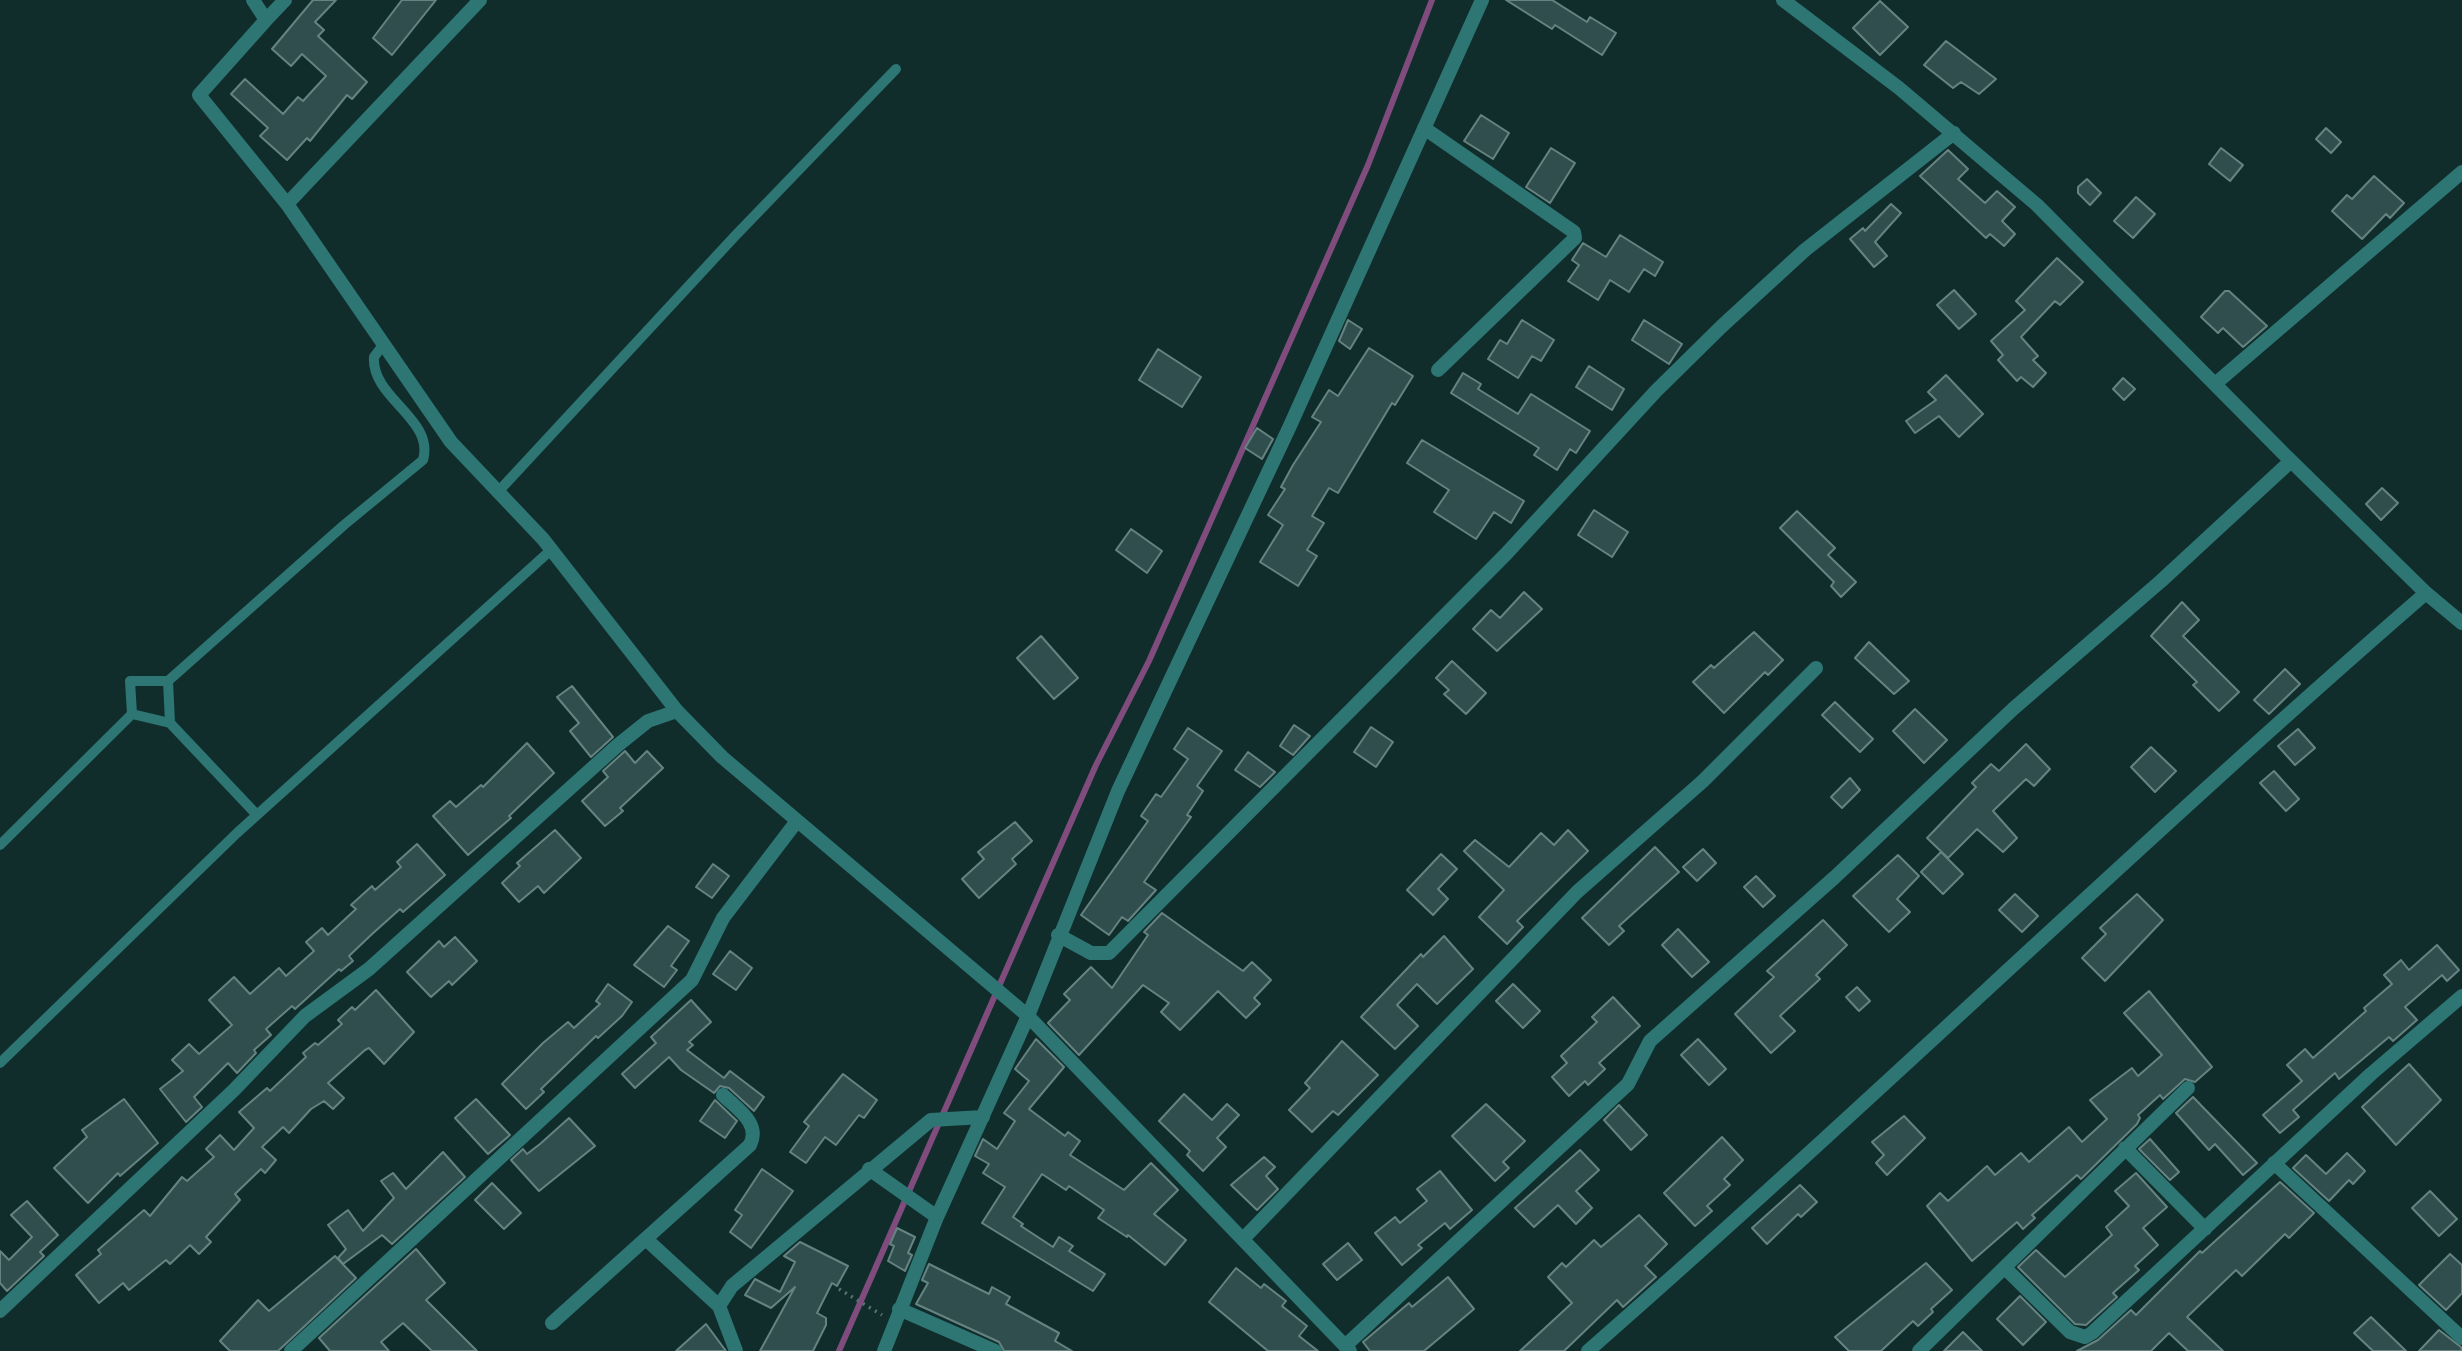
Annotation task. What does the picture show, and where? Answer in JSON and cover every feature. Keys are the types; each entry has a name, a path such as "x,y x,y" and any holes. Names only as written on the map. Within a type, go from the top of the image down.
{"street":[{"path":"253,0 266,20"},
{"path":"285,0 199,94 287,204 451,442 551,550 677,711 722,757 1028,1016 1348,1349 1628,1084 1650,1041 1825,886 2013,709 2161,581 2291,461"},
{"path":"287,204 480,0"},
{"path":"884,1351 937,1217 1028,1016 1058,935 1118,791 1295,416 1482,0"},
{"path":"1783,0 1899,88 2037,205 2291,461 2426,593 2462,623"},
{"path":"1424,128 1574,232 1575,238 1438,370"},
{"path":"1058,935 1091,953 1109,953 1506,554 1656,391 1721,326 1805,250 1954,133"},
{"path":"2215,384 2462,172"},
{"path":"1588,1351 1791,1170 2269,729 2426,593"},
{"path":"1244,1238 1577,892 1703,781 1816,668"},
{"path":"0,1311 234,1090 305,1016 369,969 618,745 648,721 677,711"},
{"path":"292,1351 692,980 723,918 797,821"},
{"path":"2006,1269 2070,1332 2085,1337 2371,1074 2462,996"},
{"path":"1919,1351 2006,1269 2188,1088"},
{"path":"552,1323 647,1240 752,1141 751,1122 723,1095"},
{"path":"719,1306 732,1286 931,1120 983,1117"},
{"path":"2126,1148 2205,1229"},
{"path":"2274,1163 2462,1338"},
{"path":"869,1169 897,1192 937,1217"},
{"path":"647,1240 719,1306 736,1351"},
{"path":"900,1309 995,1351"}],"lane":[{"path":"496,492 735,236 896,69"},
{"path":"0,845 132,714 130,681 168,681 344,525 423,460 425,445 420,434 377,379 374,357 383,345"},
{"path":"0,1063 257,815 551,550"},
{"path":"168,681 170,723"},
{"path":"132,714 170,723 257,815"}],"path":[{"path":"839,1289 874,1310"}],"building":[{"path":"313,0 336,0 315,22 324,30 318,36 367,82 352,99 347,95 310,141 307,138 287,160 260,136 268,128 231,94 245,79 283,114 298,97 303,101 326,76 302,54 291,66 272,49"},
{"path":"402,0 436,0 392,55 373,38"},
{"path":"1506,0 1552,0 1587,22 1590,17 1616,33 1602,55 1555,25 1552,29"},
{"path":"1880,1 1908,27 1880,55 1853,28"},
{"path":"1946,41 1996,79 1979,94 1961,82 1953,88 1924,65"},
{"path":"1481,115 1509,133 1493,159 1464,141"},
{"path":"2326,128 2341,142 2331,153 2316,139"},
{"path":"1551,148 1575,163 1550,203 1526,187"},
{"path":"2221,148 2243,165 2230,181 2209,164"},
{"path":"1948,150 1968,169 1958,179 1985,203 1997,191 2015,207 2002,221 2015,234 2004,246 1990,234 1986,238 1920,176"},
{"path":"2374,176 2404,203 2390,218 2386,214 2362,239 2332,211 2347,195 2352,199"},
{"path":"2087,179 2101,193 2090,205 2078,193 2078,187"},
{"path":"2136,197 2155,214 2133,238 2114,221"},
{"path":"1891,204 1901,213 1875,242 1887,256 1874,267 1850,239 1863,228 1865,231"},
{"path":"1620,235 1663,262 1655,276 1644,269 1629,292 1610,280 1598,300 1568,281 1579,265 1572,260 1583,243 1606,257"},
{"path":"2057,258 2083,282 2060,305 2055,301 2021,337 2038,356 2033,360 2046,373 2033,387 2021,377 2017,381 1998,360 2003,355 1991,341 2025,310 2016,301"},
{"path":"1954,290 1976,314 1959,329 1937,305"},
{"path":"2225,291 2229,291 2267,326 2243,347 2223,328 2218,333 2201,317"},
{"path":"1348,320 1362,329 1350,349 1339,341"},
{"path":"1522,320 1554,340 1541,361 1532,356 1518,378 1488,359 1500,340 1507,344"},
{"path":"1644,320 1682,344 1669,364 1632,340"},
{"path":"1369,348 1413,376 1395,405 1392,403 1338,493 1329,488 1312,516 1324,523 1307,550 1317,556 1298,586 1260,562 1283,525 1268,515 1285,489 1281,487 1293,465 1321,422 1312,417 1329,390 1338,396"},
{"path":"1158,349 1201,377 1182,407 1139,380"},
{"path":"1589,366 1624,389 1612,410 1576,387"},
{"path":"1463,373 1481,384 1478,389 1518,414 1531,394 1590,431 1576,453 1570,449 1557,470 1534,455 1539,448 1451,393"},
{"path":"1946,375 1983,414 1959,437 1939,416 1915,433 1906,421 1936,400 1928,392"},
{"path":"2123,378 2135,389 2124,400 2113,389"},
{"path":"1257,428 1273,439 1262,459 1245,448"},
{"path":"1422,440 1524,501 1511,523 1494,512 1476,539 1434,512 1449,490 1407,463"},
{"path":"2382,488 2398,503 2381,520 2366,504"},
{"path":"1594,510 1628,532 1612,557 1578,535"},
{"path":"1797,511 1835,548 1828,555 1856,582 1841,597 1831,586 1834,582 1780,528"},
{"path":"1131,529 1162,551 1147,573 1116,550"},
{"path":"1524,592 1542,609 1497,651 1473,629 1491,610 1500,618"},
{"path":"2182,602 2199,620 2183,636 2239,692 2219,711 2193,685 2197,682 2151,636"},
{"path":"1754,632 1783,660 1768,675 1765,672 1724,713 1693,682 1711,665 1714,668"},
{"path":"1041,636 1078,678 1054,699 1017,658"},
{"path":"1869,642 1909,681 1894,694 1855,658"},
{"path":"1452,661 1486,693 1466,714 1444,694 1449,690 1436,678"},
{"path":"2285,669 2300,684 2269,714 2254,700"},
{"path":"572,686 613,737 591,757 570,731 579,723 557,697"},
{"path":"1835,702 1873,739 1860,752 1822,715"},
{"path":"1915,709 1947,740 1924,763 1893,731"},
{"path":"1294,725 1310,736 1293,755 1280,746"},
{"path":"1371,727 1393,742 1376,767 1354,752"},
{"path":"1188,728 1222,751 1197,786 1203,791 1187,815 1191,817 1144,882 1156,890 1128,921 1122,917 1109,935 1081,915 1148,821 1141,816 1156,794 1161,797 1188,759 1174,749"},
{"path":"2298,729 2315,748 2295,765 2278,746"},
{"path":"527,743 554,773 509,816 511,818 468,855 433,816 450,801 456,807 481,785 483,787"},
{"path":"2026,744 2050,769 2034,786 2026,779 1993,811 2017,838 2003,852 1977,829 1948,858 1927,838 1976,787 1972,783 1991,764 1999,771"},
{"path":"2151,747 2176,771 2155,792 2131,767"},
{"path":"625,751 635,763 647,751 663,768 620,808 623,811 605,826 582,801 608,777 603,771"},
{"path":"1248,752 1275,772 1260,787 1235,770"},
{"path":"2274,771 2299,799 2286,811 2260,783"},
{"path":"1850,778 1860,790 1842,808 1831,797"},
{"path":"1015,822 1032,841 1012,859 1016,864 979,898 962,879 984,859 978,852"},
{"path":"555,830 581,858 544,893 538,886 519,902 502,883 520,866 517,863"},
{"path":"1568,830 1588,851 1517,921 1523,927 1507,944 1479,917 1504,890 1464,851 1475,840 1509,867 1541,833 1554,845"},
{"path":"417,844 445,875 403,912 400,909 371,935 349,956 353,961 341,971 339,969 295,1009 292,1006 266,1029 271,1035 254,1050 256,1053 237,1073 228,1063 194,1097 202,1107 186,1122 160,1089 183,1071 172,1060 189,1044 199,1054 232,1025 209,1000 234,977 250,994 279,968 286,976 314,951 306,942 322,928 328,935 356,909 351,905 372,886 375,890 401,867 397,862"},
{"path":"1655,847 1679,872 1619,926 1624,931 1609,945 1582,918"},
{"path":"1703,849 1716,863 1697,881 1683,867"},
{"path":"1941,852 1963,874 1943,894 1921,872"},
{"path":"1441,854 1457,869 1438,889 1448,899 1433,915 1407,890"},
{"path":"1898,855 1919,876 1897,899 1910,912 1889,932 1853,896"},
{"path":"713,864 729,876 712,898 696,887"},
{"path":"1756,876 1775,896 1763,907 1744,887"},
{"path":"2015,894 2038,916 2022,932 1999,910"},
{"path":"2137,894 2163,920 2105,981 2082,958 2106,934 2100,928"},
{"path":"1162,913 1243,971 1252,962 1271,980 1254,998 1260,1004 1246,1018 1218,991 1180,1030 1161,1012 1169,1003 1143,985 1079,1055 1048,1023 1070,1000 1064,994 1091,967 1112,988 1148,935 1144,932"},
{"path":"1823,920 1847,945 1816,975 1820,979 1780,1016 1795,1031 1771,1053 1735,1014 1774,977 1767,971"},
{"path":"668,926 689,941 671,966 677,970 664,987 634,965"},
{"path":"1678,929 1709,962 1692,977 1662,945"},
{"path":"1444,936 1473,969 1437,1004 1417,984 1397,1005 1418,1026 1395,1049 1361,1017 1421,954 1423,957"},
{"path":"455,937 477,961 452,985 449,981 431,997 407,972 439,941 444,947"},
{"path":"2437,945 2459,970 2447,981 2442,975 2405,1007 2417,1020 2393,1041 2389,1037 2339,1079 2335,1073 2293,1110 2299,1117 2280,1133 2263,1115 2302,1081 2287,1065 2305,1049 2313,1058 2366,1011 2364,1008 2392,984 2384,975 2401,960 2409,970"},
{"path":"730,951 752,968 736,990 713,974"},
{"path":"608,984 632,1002 622,1016 598,1038 596,1036 541,1089 544,1092 526,1109 502,1084 568,1022 574,1028 600,1004 596,1001"},
{"path":"1513,984 1540,1011 1523,1028 1496,1001"},
{"path":"1857,987 1870,1001 1859,1011 1846,997"},
{"path":"376,990 414,1032 384,1064 369,1048 365,1050 328,1083 344,1098 333,1109 324,1101 311,1109 289,1133 283,1127 262,1147 276,1160 265,1173 261,1169 235,1194 240,1200 206,1237 211,1242 199,1254 190,1245 170,1264 166,1260 129,1290 123,1283 99,1303 76,1275 101,1254 98,1250 144,1210 150,1216 182,1177 187,1181 214,1157 206,1149 220,1135 234,1150 254,1128 239,1112 267,1088 270,1091 306,1057 303,1053 315,1043 318,1045 342,1024 338,1020 352,1007 355,1010"},
{"path":"2149,991 2212,1067 2195,1082 2185,1079 2163,1099 2160,1095 2138,1115 2140,1118 2137,1124 2081,1179 2077,1175 2032,1215 2035,1218 2023,1229 2017,1222 1972,1261 1927,1206 1940,1193 1948,1201 1987,1166 1995,1175 2021,1153 2029,1162 2069,1127 2082,1142 2107,1119 2090,1100 2132,1068 2138,1076 2162,1055 2124,1013"},
{"path":"1613,997 1640,1026 1599,1063 1605,1069 1588,1085 1585,1081 1569,1096 1552,1077 1567,1063 1561,1056 1597,1022 1592,1017"},
{"path":"691,1000 711,1022 689,1042 693,1045 687,1050 724,1078 730,1071 764,1097 754,1111 729,1088 720,1086 714,1093 681,1070 669,1057 635,1088 622,1074 656,1043 651,1037"},
{"path":"1036,1039 1064,1067 1029,1109 1065,1136 1068,1132 1080,1141 1070,1155 1124,1190 1151,1163 1178,1190 1154,1214 1186,1240 1165,1265 1128,1235 1127,1237 1098,1218 1104,1210 1069,1186 1066,1190 1042,1174 1013,1217 1023,1224 1021,1226 1053,1247 1059,1237 1073,1246 1069,1251 1105,1274 1093,1291 982,1223 1005,1187 983,1173 989,1164 975,1156 983,1139 997,1149 1015,1121 1004,1113 1029,1081 1015,1069"},
{"path":"1698,1039 1726,1069 1709,1085 1681,1055"},
{"path":"1342,1041 1378,1075 1338,1115 1333,1111 1312,1132 1289,1110 1310,1088 1305,1083"},
{"path":"2409,1064 2441,1100 2396,1145 2362,1107"},
{"path":"843,1074 877,1100 864,1118 859,1115 836,1145 825,1137 806,1163 790,1152 809,1126 804,1122"},
{"path":"1184,1094 1212,1120 1227,1104 1239,1115 1217,1138 1226,1147 1203,1171 1187,1155 1190,1151 1159,1121"},
{"path":"2193,1097 2257,1163 2243,1175 2215,1144 2209,1150 2176,1113"},
{"path":"124,1099 158,1143 120,1176 118,1173 88,1203 54,1168 87,1137 82,1130"},
{"path":"476,1099 510,1135 488,1154 455,1118"},
{"path":"715,1100 737,1121 725,1138 700,1121"},
{"path":"1486,1104 1525,1141 1503,1162 1509,1168 1495,1181 1452,1136"},
{"path":"1619,1105 1647,1135 1631,1150 1604,1120"},
{"path":"1904,1116 1925,1138 1887,1175 1876,1163 1884,1155 1872,1142"},
{"path":"569,1118 595,1146 539,1191 511,1160 523,1149 527,1154"},
{"path":"1722,1137 1743,1160 1724,1179 1730,1185 1707,1206 1712,1211 1695,1226 1664,1193"},
{"path":"2150,1139 2179,1172 2170,1180 2139,1149"},
{"path":"1580,1150 1599,1170 1576,1191 1592,1208 1576,1224 1558,1205 1534,1227 1515,1208"},
{"path":"443,1152 465,1177 392,1244 382,1235 343,1264 338,1258 346,1249 328,1225 348,1210 363,1231 394,1198 381,1181 393,1173 406,1189"},
{"path":"2347,1153 2365,1171 2353,1184 2349,1180 2329,1201 2293,1168 2306,1155 2326,1174"},
{"path":"1264,1157 1275,1167 1266,1176 1278,1189 1257,1210 1231,1185"},
{"path":"762,1169 793,1191 751,1248 730,1232 742,1215 735,1210"},
{"path":"1440,1171 1472,1210 1450,1229 1445,1223 1418,1245 1422,1248 1402,1265 1375,1233 1395,1217 1400,1223 1427,1201 1417,1189"},
{"path":"2136,1173 2167,1207 2143,1228 2158,1245 2135,1266 2139,1270 2113,1293 2117,1297 2086,1325 2075,1324 2018,1267 2036,1250 2065,1277 2112,1235 2106,1227 2129,1206 2115,1191"},
{"path":"2280,1182 2314,1213 2289,1238 2285,1234 2242,1276 2236,1270 2187,1317 2223,1351 2188,1351 2169,1333 2151,1351 2077,1351 2098,1340 2131,1310 2136,1315 2200,1251 2202,1253"},
{"path":"492,1183 521,1213 504,1229 475,1200"},
{"path":"1800,1185 1817,1202 1801,1217 1798,1214 1767,1244 1752,1228"},
{"path":"2430,1191 2457,1219 2439,1236 2412,1208"},
{"path":"27,1201 58,1235 40,1252 44,1256 7,1291 0,1283 0,1251 9,1260 32,1237 11,1215"},
{"path":"1639,1215 1667,1244 1645,1266 1656,1277 1623,1307 1617,1300 1564,1351 1520,1351 1572,1303 1548,1277 1562,1263 1566,1267 1594,1240 1601,1247"},
{"path":"897,1228 915,1237 908,1253 912,1255 905,1271 888,1261 894,1246 890,1244"},
{"path":"800,1242 848,1266 837,1286 832,1283 817,1313 826,1318 826,1325 813,1351 760,1351 795,1287 771,1308 745,1295 755,1279 780,1292 795,1262 784,1256"},
{"path":"1348,1243 1362,1260 1337,1280 1323,1264"},
{"path":"416,1249 445,1283 426,1300 477,1351 432,1351 403,1323 381,1342 389,1351 330,1351 319,1338"},
{"path":"2450,1254 2462,1265 2462,1293 2446,1310 2419,1285"},
{"path":"335,1256 356,1278 278,1351 230,1351 220,1341 258,1300 269,1311"},
{"path":"1926,1263 1952,1290 1931,1309 1933,1312 1918,1326 1913,1321 1881,1351 1849,1351 1835,1337"},
{"path":"929,1264 989,1294 992,1287 1010,1297 1006,1304 1059,1333 1055,1341 1072,1351 1004,1351 999,1342 916,1304 928,1283 922,1280"},
{"path":"1236,1268 1261,1288 1264,1284 1286,1301 1282,1306 1307,1326 1299,1336 1318,1351 1268,1351 1209,1302"},
{"path":"1448,1277 1474,1309 1424,1351 1370,1351 1363,1342 1409,1303 1412,1307"},
{"path":"2020,1296 2046,1322 2023,1345 1997,1319"},
{"path":"2371,1317 2406,1351 2373,1351 2354,1333"},
{"path":"706,1324 726,1351 676,1351"},
{"path":"2439,1330 2461,1347 2462,1351 2419,1351"},
{"path":"1963,1332 1982,1351 1944,1351"}],"waterway":[{"path":"839,1351 1096,765 1149,661 1368,165 1432,0"}]}
